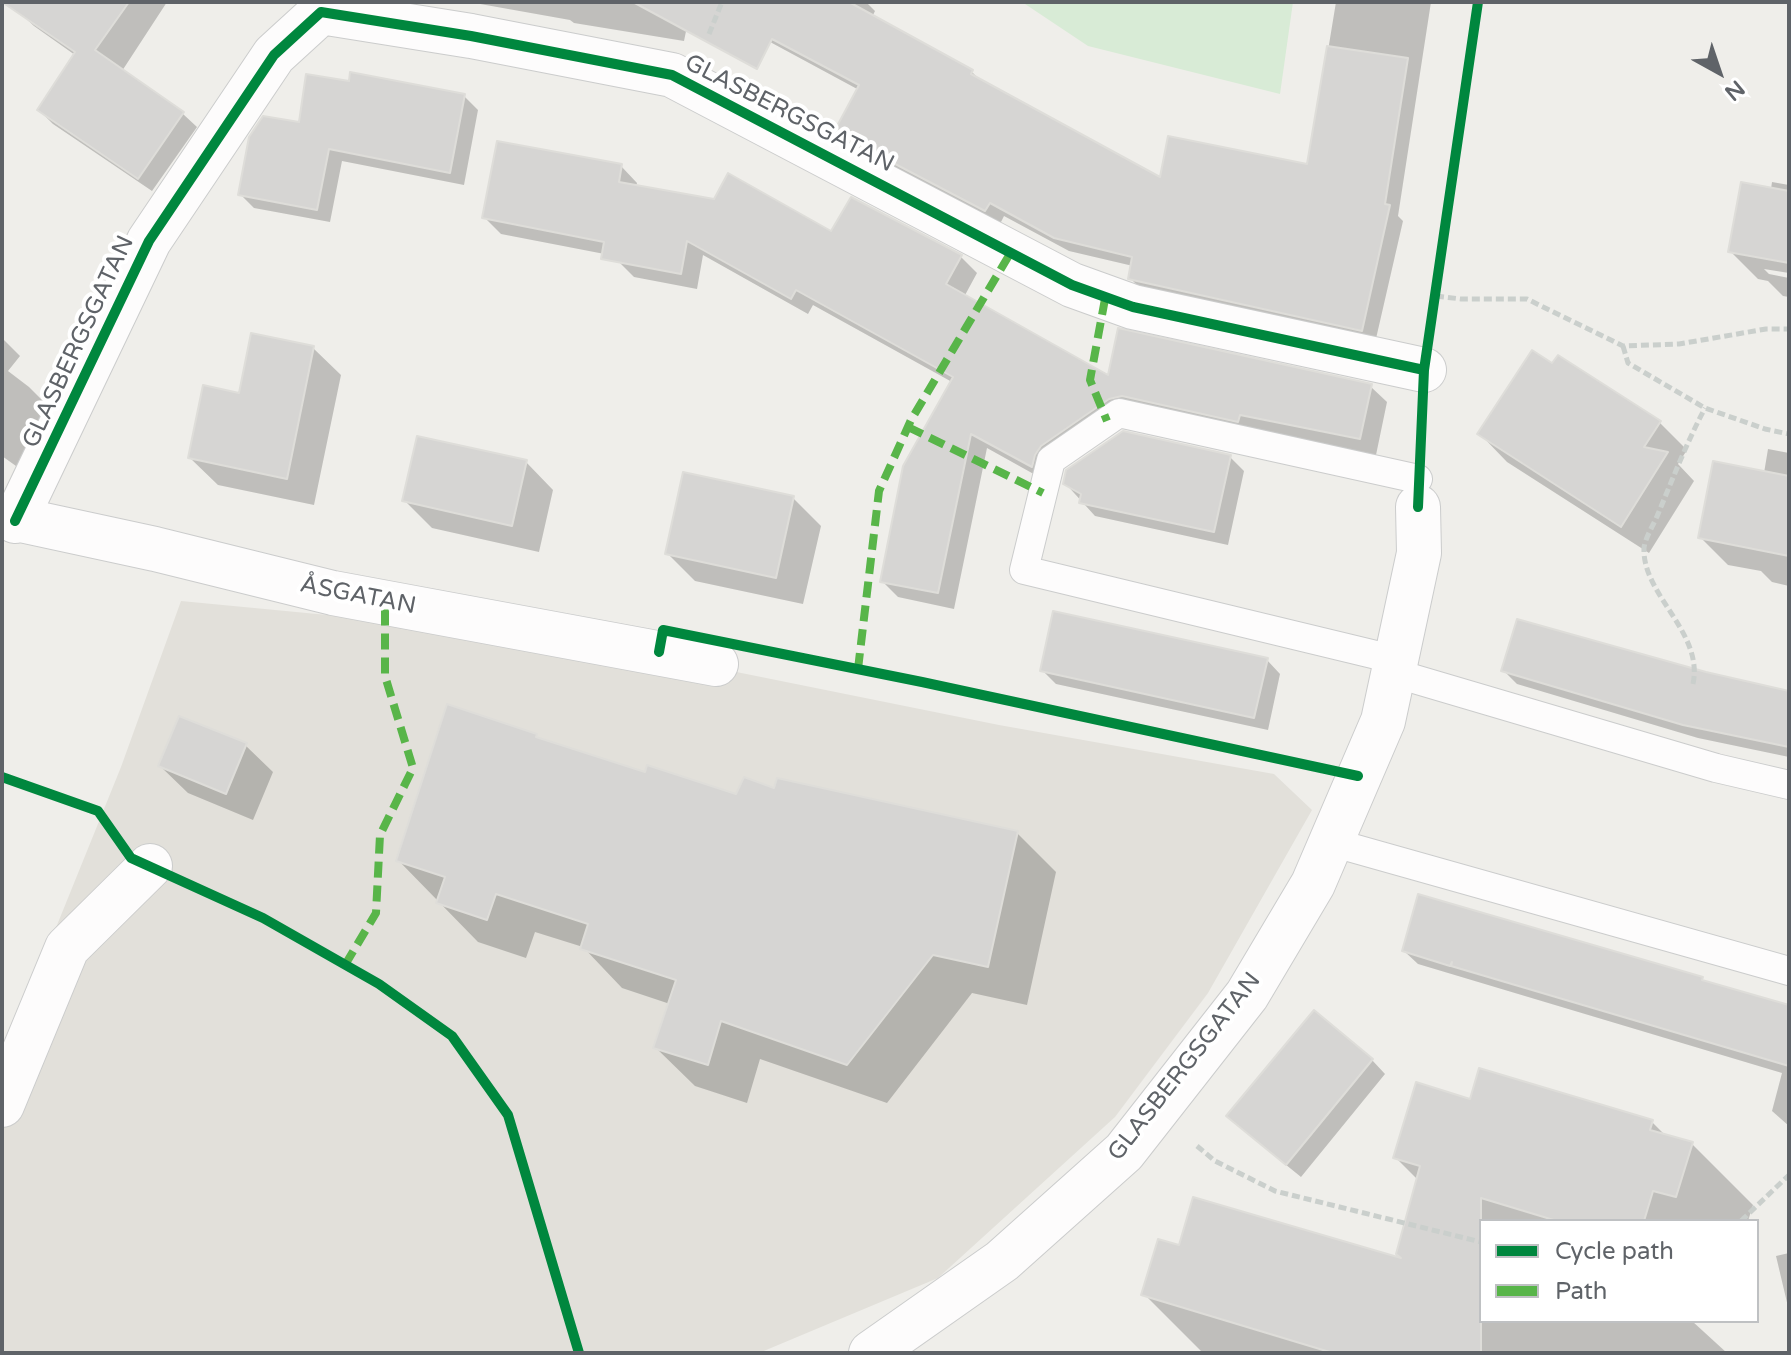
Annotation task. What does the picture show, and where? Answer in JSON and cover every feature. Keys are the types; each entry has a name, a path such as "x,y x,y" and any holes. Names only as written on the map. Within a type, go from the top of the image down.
{"street":[{"name":"GLASBERGSGATAN","path":"9,519 149,241 274,55 321,12 471,36 672,75 1072,285 1105,299 1424,370"},
{"name":"GLASBERGSGATAN","path":"871,1353 1002,1261 1124,1152 1247,995 1313,884 1383,721 1419,553 1418,493"},
{"name":"ÅSGATAN","path":"9,519 155,549 333,593 716,664"},
{"path":"2,1105 67,948 150,866"}],"lane":[{"path":"1418,493 1119,413 1051,460 1024,570 1396,666 1701,764 1789,785"},
{"path":"1331,842 1789,971"}],"path":[{"path":"1436,296 1527,299 1623,346 1679,344 1766,329 1789,329"},
{"path":"1623,346 1628,363 1705,408 1789,434"},
{"path":"1693,684 1696,671 1692,651 1651,576 1644,548 1691,434 1705,408"},
{"path":"1158,1110 1215,1161 1275,1191 1479,1242"},
{"path":"1743,1219 1789,1175"}],"shaded area":[{"path":"181,601 568,638 999,725 1274,774 1312,810 1208,993 1115,1117 938,1278 759,1353 2,1353 2,1061 121,767"}],"green space":[{"path":"1022,2 1293,2 1280,94 1088,46"}],"building":[{"path":"2,2 129,2 95,50 184,112 138,179 37,110 75,52"},
{"path":"633,2 849,2 973,70 971,74 1160,177 1168,136 1307,164 1327,46 1408,58 1385,204 1390,205 1362,331 1128,279 1132,257 1054,238 990,203 985,211 876,154 877,151 836,128 859,85 772,39 757,69"},
{"path":"350,72 465,94 450,173 329,149 317,210 238,195 249,137 263,116 299,122 306,74 349,81"},
{"path":"497,141 622,164 619,182 714,199 728,173 831,231 851,197 962,255 946,284 1108,375 1118,328 1372,384 1360,439 1240,415 1238,422 1122,396 1109,399 1041,446 1032,467 971,434 938,593 880,582 903,466 953,377 796,290 791,299 687,241 681,274 601,259 604,242 482,218"},
{"path":"1741,182 1789,191 1789,263 1728,252"},
{"path":"251,333 314,346 287,479 188,458 203,385 239,393"},
{"path":"1532,350 1552,363 1558,355 1661,421 1644,447 1668,452 1621,527 1477,434"},
{"path":"1123,431 1231,455 1214,532 1079,503 1081,494 1063,484 1066,470"},
{"path":"417,436 527,460 512,526 402,501"},
{"path":"1713,461 1789,476 1789,556 1698,538"},
{"path":"683,472 794,496 776,578 665,554"},
{"path":"1053,611 1268,658 1254,718 1040,671"},
{"path":"1517,619 1706,672 1789,691 1789,747 1683,725 1501,671"},
{"path":"447,704 645,772 647,765 736,794 744,777 774,788 777,778 1018,831 988,967 933,955 847,1065 721,1021 708,1065 653,1048 676,980 580,949 588,924 496,894 487,920 436,903 445,877 396,861"},
{"path":"179,716 247,743 226,794 158,766"},
{"path":"1418,894 1789,1005 1789,1066 1451,966 1452,962 1450,966 1402,951"},
{"path":"1314,1010 1373,1059 1286,1165 1226,1116"},
{"path":"1479,1068 1653,1120 1650,1130 1693,1142 1676,1197 1653,1191 1645,1219 1550,1219 1481,1198 1481,1353 1333,1353 1141,1295 1158,1239 1179,1245 1193,1197 1401,1258 1396,1254 1420,1166 1393,1158 1416,1082 1470,1099"}],"marked path":[{"path":"858,669 879,491 911,420 1011,252"},
{"path":"1105,299 1090,380 1107,421"},
{"path":"908,427 1043,493"},
{"path":"345,965 376,913 380,835 413,768 385,676 385,602"}],"cycle path":[{"path":"1418,507 1424,370 1478,2"},
{"path":"15,521 149,241 274,55 321,12 471,36 672,75 1072,285 1133,307 1424,370"},
{"path":"659,652 663,630 1358,776"},
{"path":"2,777 98,811 131,858 263,918 379,984 452,1036 508,1115 579,1353"}]}
